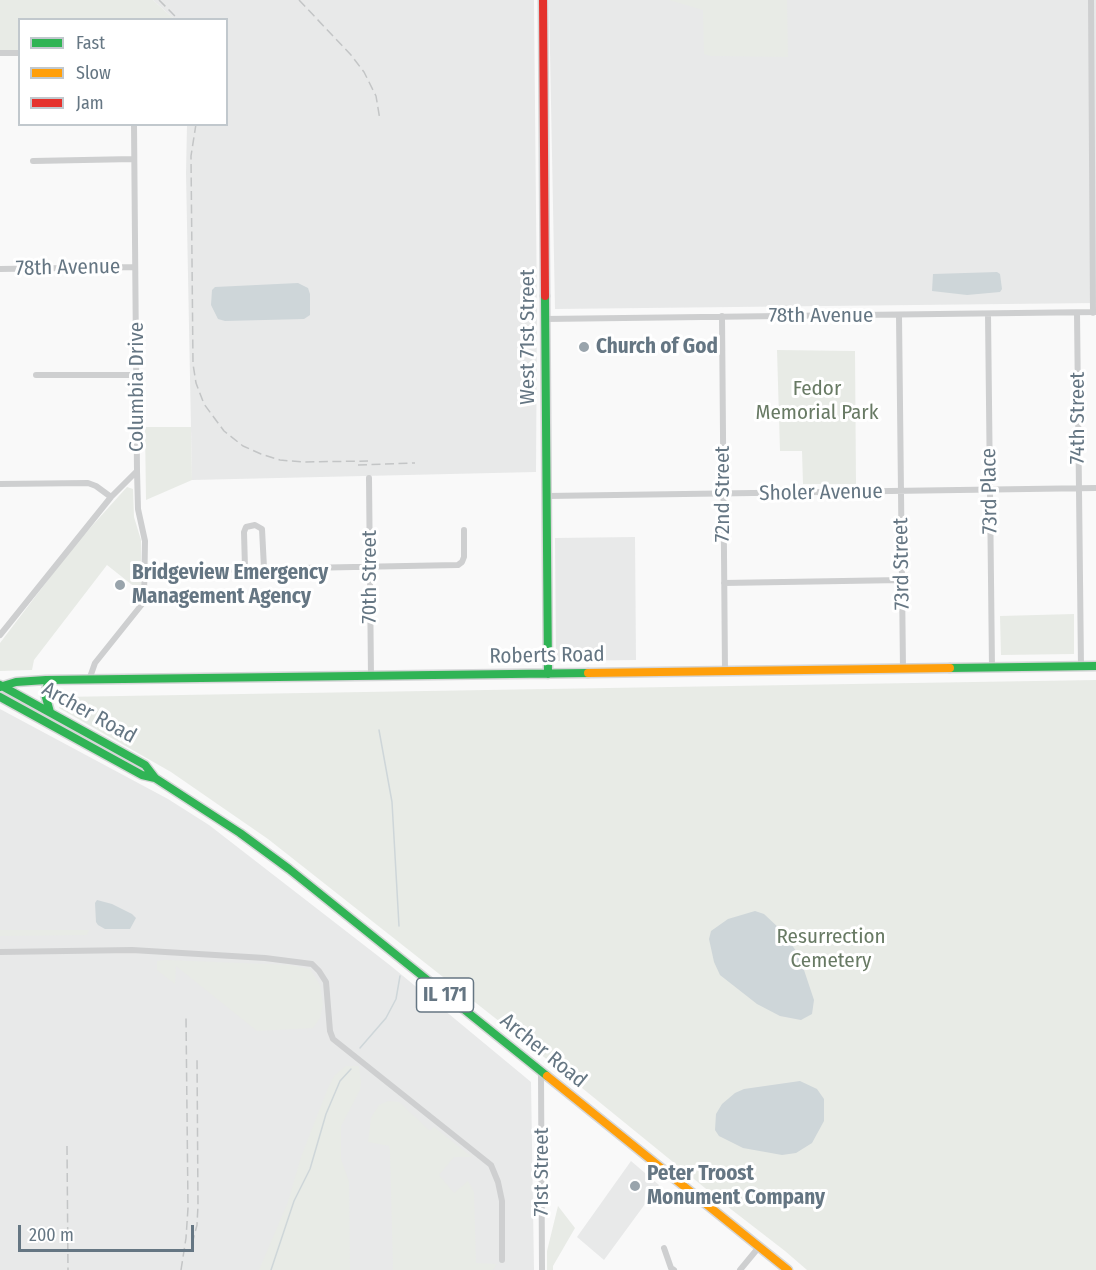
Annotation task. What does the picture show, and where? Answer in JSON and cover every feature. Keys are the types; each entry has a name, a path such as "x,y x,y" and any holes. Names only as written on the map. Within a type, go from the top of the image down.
{"street":[{"name":"West 71st Street","path":"543,0 548,674"},
{"path":"1091,0 1095,313"},
{"path":"0,53 18,53"},
{"name":"Columbia Drive","path":"0,636 111,497 137,471 134,126"},
{"path":"33,161 134,159"},
{"name":"78th Avenue","path":"0,269 135,267"},
{"name":"74th Street","path":"1077,313 1081,667"},
{"name":"78th Avenue","path":"545,319 1095,313"},
{"name":"73rd Place","path":"988,314 992,668"},
{"name":"72nd Street","path":"722,316 725,672"},
{"name":"73rd Street","path":"899,316 903,669"},
{"path":"36,375 137,375"},
{"path":"89,680 95,663 143,603 146,571 144,534 138,509 137,471"},
{"name":"70th Street","path":"369,478 370,676"},
{"path":"0,484 88,483 111,497"},
{"name":"Sholer Avenue","path":"547,496 1096,488"},
{"path":"246,568 244,532 246,527 255,525 262,530 264,568"},
{"path":"146,571 458,565 464,557 464,530"},
{"path":"724,583 902,580"},
{"name":"Roberts Road","path":"1,686 16,682 49,680 1096,666"},
{"path":"49,680 45,694 50,712"},
{"name":"Archer Road","path":"1,686 145,765 155,778 240,833 290,869 788,1270"},
{"name":"Archer Road","path":"0,697 142,775 155,778"},
{"path":"0,952 132,950 265,958 312,964 326,982 330,1031 333,1039 490,1165 498,1182 502,1201 502,1260"},
{"name":"71st Street","path":"541,1073 542,1270"},
{"path":"740,1270 759,1246"},
{"path":"664,1248 671,1268 674,1270"}],"shaded area":[{"path":"153,0 534,0 536,472 192,480 187,126 228,126 228,18 173,18"},
{"path":"549,0 1096,0 1096,303 555,309"},
{"path":"997,272 1000,274 1002,289 1000,292 967,295 932,291 933,274"},
{"path":"298,283 308,288 310,294 310,315 304,319 225,321 218,319 211,305 212,290 215,287"},
{"path":"635,537 636,660 558,661 556,657 555,538"},
{"path":"0,709 168,799 209,825 391,966 531,1082 534,1270 0,1270"},
{"path":"97,900 112,904 132,914 136,918 130,929 105,929 98,925 95,903"},
{"path":"755,911 764,914 781,930 799,955 814,1000 812,1014 801,1020 780,1016 757,1004 720,975 714,962 709,939 711,931 728,919"},
{"path":"800,1081 817,1089 824,1099 824,1121 812,1143 796,1153 782,1155 743,1148 719,1136 715,1130 716,1114 722,1104 735,1093 744,1089"},
{"path":"631,1161 659,1185 604,1260 577,1237"}],"green space":[{"path":"0,0 153,0 173,18 18,18 18,50 0,50"},
{"path":"669,0 787,0 788,57 704,54 703,10"},
{"name":"Fedor Memorial Park","path":"777,350 855,351 856,484 803,484 802,451 780,451"},
{"path":"145,427 191,427 192,480 146,500"},
{"path":"127,487 133,489 134,517 141,540 141,592 107,565 34,660 32,670 0,671 0,643 73,547"},
{"path":"1074,614 1074,654 1001,655 1000,616"},
{"name":"Resurrection Cemetery","path":"1096,680 1096,1270 807,1270 528,1044 268,839 171,772 59,708 60,697"},
{"path":"0,930 89,930 87,935 0,936"},
{"path":"157,961 291,965 310,969 320,985 323,1004 320,1018 313,1028 257,1031 176,966 175,984 157,970"},
{"path":"346,1066 359,1066 361,1082 360,1090 341,1126 341,1159 349,1182 350,1270 259,1270 288,1202 301,1157 328,1088 335,1075"},
{"path":"388,1101 399,1102 430,1131 434,1127 472,1157 454,1157 439,1175 454,1193 468,1181 474,1192 476,1263 497,1264 493,1270 393,1270 390,1151 389,1146 368,1142 371,1118 379,1105"},
{"path":"558,1206 575,1228 553,1266 553,1270 547,1270 547,1251"}],"waterway":[{"path":"379,730 392,802 399,926"},
{"path":"360,1048 386,1018 396,999 400,976"},
{"path":"271,1270 294,1201 310,1169 326,1114 340,1081 351,1069"}],"railway":[{"path":"159,0 177,18"},
{"path":"299,0 364,72 376,96 380,120"},
{"path":"196,126 191,156 193,364 196,383 204,404 224,431 243,446 261,454 280,460 303,462 368,461"},
{"path":"358,465 415,463"},
{"path":"181,1270 188,1208 186,1017"},
{"path":"192,1244 197,1225 198,1205 197,1057"},
{"path":"67,1146 68,1270"}],"traffic: fast":[{"path":"545,296 548,674"},
{"path":"950,668 1096,666"},
{"path":"0,687 16,682 46,680 588,673"},
{"path":"49,680 45,694 50,712"},
{"path":"0,685 145,765 155,778"},
{"path":"0,697 142,775 155,778 240,833 289,869 547,1076"}],"traffic: slow":[{"path":"588,673 950,668"},
{"path":"547,1076 788,1270"}],"traffic: jam":[{"path":"543,0 545,296"}],"place":[{"name":"Church of God","path":"584,347"},
{"name":"Bridgeview Emergency Management Agency","path":"120,585"},
{"name":"Peter Troost Monument Company","path":"635,1186"}]}
